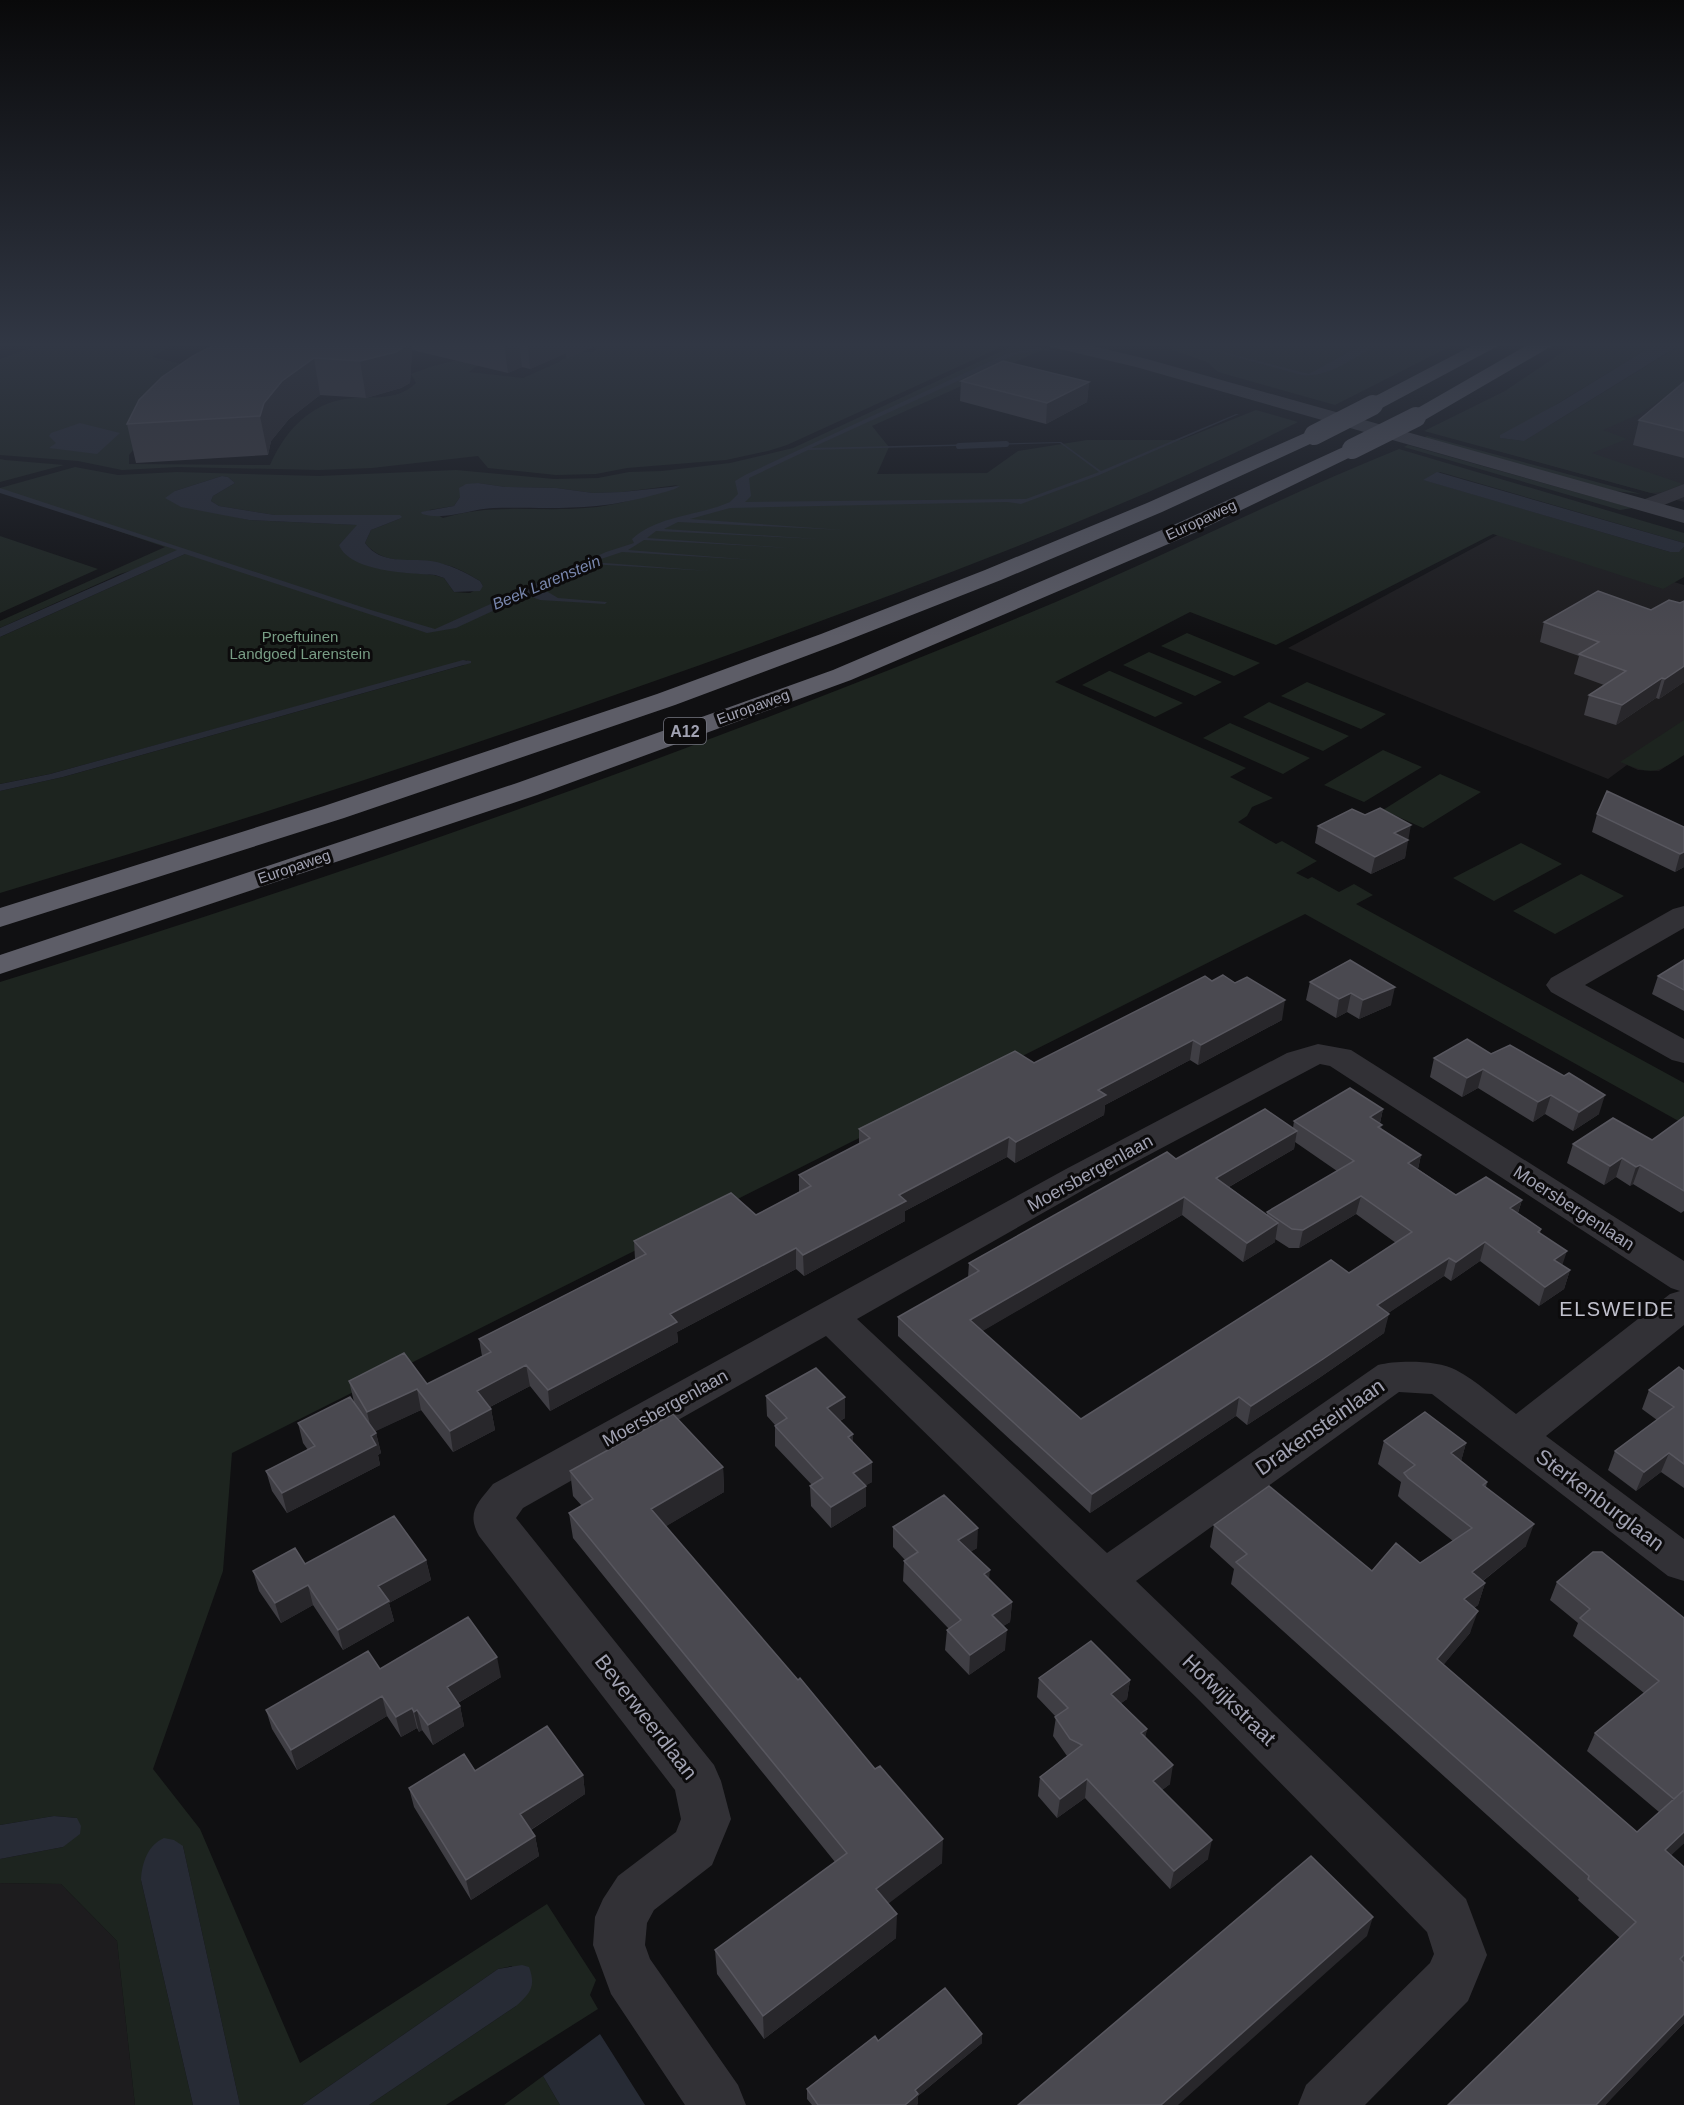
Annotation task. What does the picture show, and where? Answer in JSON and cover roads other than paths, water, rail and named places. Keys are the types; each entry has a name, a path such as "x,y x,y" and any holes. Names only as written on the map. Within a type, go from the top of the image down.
{"highway":[{"name":"Europaweg","path":"0,918 353,807 782,657 1069,545 1202,488 1301,441"},
{"name":"Europaweg","path":"0,965 526,789 842,675 1186,528 1368,441"}],"main road":[{"path":"1418,441 1684,517"}],"street":[{"path":"1647,506 1684,490"},
{"path":"1684,915 1562,985 1684,1053"},
{"name":"Moersbergenlaan","path":"494,1514 508,1496 714,1379 831,1317 1079,1178 1299,1060 1318,1054 1339,1057 1684,1279"},
{"path":"1517,1436 1684,1304"},
{"name":"Hofwijkstraat","path":"831,1317 1217,1688 1448,1917 1461,1955 1449,1982 1326,2105"},
{"name":"Drakensteinlaan","path":"1104,1579 1392,1376 1441,1380 1517,1436"},
{"name":"Sterkenburglaan","path":"1517,1436 1684,1563"},
{"name":"Beverweerdlaan","path":"494,1514 494,1524 698,1781 706,1819 694,1848 636,1893 621,1917 619,1945 630,1975 718,2105"}],"water":[{"path":"54,441 111,441 97,454 49,448 56,443"},
{"path":"818,441 826,441 811,448 1061,442 1101,471 1172,441 1177,441 1097,476 1021,504 1007,502 730,508 690,519 843,530 678,522 664,529 818,539 656,531 647,538 790,548 644,540 628,550 754,560 622,552 592,562 710,571 589,564 538,590 548,592 558,598 607,602 605,604 540,600 527,595 456,628 427,633 185,554 0,637 0,628 177,550 0,493 0,488 435,629 606,552 634,543 632,539 654,525 730,502 738,494 735,481","holes":["1060,443 1099,472 1026,499 745,502 751,496 749,478 808,450"]},
{"path":"1437,472 1684,543 1684,547 1679,552 1670,552 1423,480"},
{"path":"222,476 228,477 235,483 213,496 211,501 219,506 275,515 400,515 402,517 399,519 371,530 365,543 371,550 387,558 444,564 480,581 483,586 480,591 454,592 444,578 435,575 381,569 355,561 345,554 339,545 357,525 249,520 181,507 165,498 175,491"},
{"path":"478,483 593,493 680,486 666,492 629,501 590,507 494,508 440,516 422,514 421,512 454,506 460,497 459,488 466,484"},
{"path":"463,660 471,661 471,663 63,777 0,791 0,784 50,774"},
{"path":"54,1816 77,1818 81,1826 80,1834 63,1847 0,1859 0,1825"},
{"path":"164,1838 174,1840 183,1846 240,2105 193,2105 141,1880 147,1855 158,1841"},
{"path":"522,1965 529,1967 532,1984 529,1993 516,2006 369,2105 302,2105 498,1969"},
{"path":"600,2034 645,2105 560,2105 543,2076"}],"waterway":[{"name":"Beek Larenstein","path":"959,446 1006,444"}],"district":[{"name":"ELSWEIDE","path":"1617,1309"}],"park label":[{"name":"Proeftuinen Landgoed Larenstein","path":"300,646"}]}
